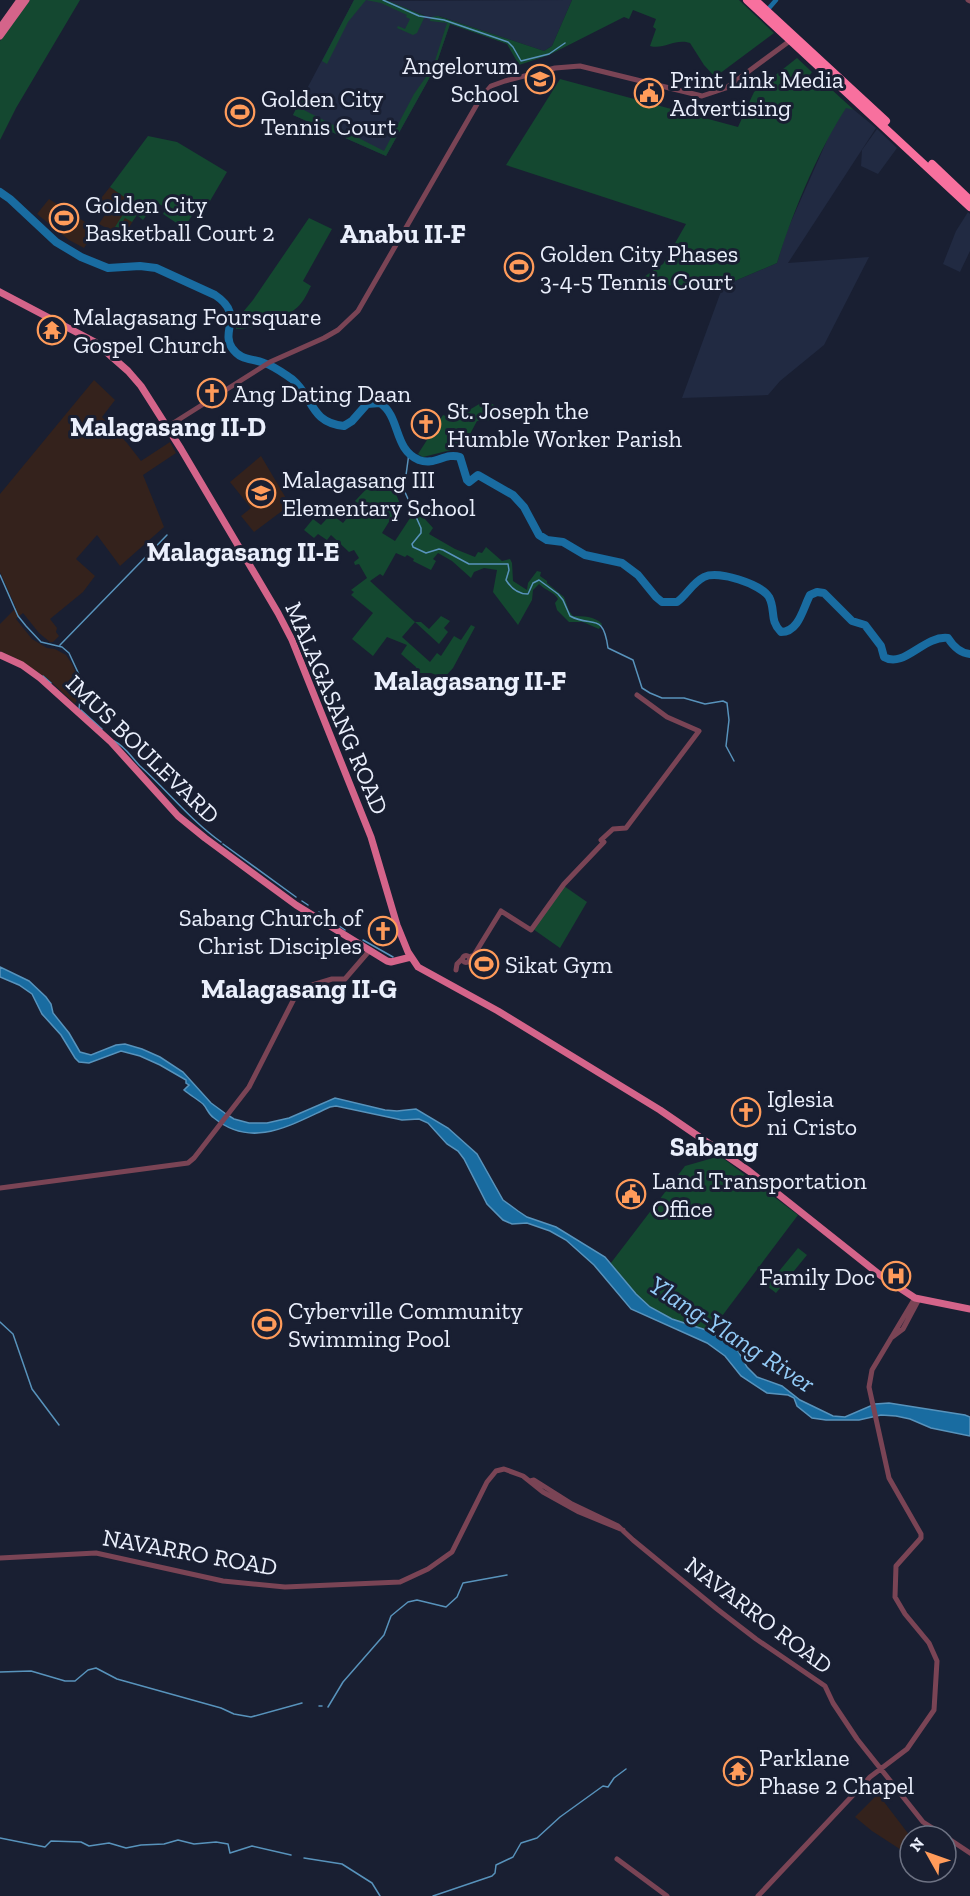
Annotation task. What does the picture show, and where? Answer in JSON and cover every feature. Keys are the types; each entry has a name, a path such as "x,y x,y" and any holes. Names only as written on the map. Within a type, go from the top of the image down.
{"highway":[{"path":"747,0 970,200"},
{"path":"755,0 970,207"}],"main road":[{"path":"0,28 20,0"},
{"path":"0,36 26,0"},
{"name":"MALAGASANG ROAD","path":"0,292 91,340 105,350 141,386 167,428 292,640 371,837 395,919 411,957"},
{"name":"IMUS BOULEVARD","path":"0,655 28,669 51,687 111,742 178,816 205,838 303,910 389,962 411,957"},
{"path":"411,957 424,972 498,1011 660,1110 749,1171 880,1275 917,1298 970,1309"}],"street":[{"path":"167,428 270,362 324,338 344,326 358,311 480,99 491,86 555,68 579,66 690,95 702,96 726,88 791,40"},
{"path":"466,959 474,955 501,911 531,930 564,884 613,829 626,828 699,731 667,717 637,695"},
{"path":"0,1188 188,1163 249,1087 299,989 332,979 345,979 370,950"},
{"path":"758,1896 870,1777 907,1749 934,1710 937,1660 929,1643 905,1614 895,1597 896,1566 921,1538 921,1534 888,1478 869,1388 870,1375 891,1338 903,1329 917,1298"},
{"name":"NAVARRO ROAD","path":"0,1558 96,1553 242,1584 316,1587 339,1584 389,1584 420,1574 452,1552 487,1482 496,1471 504,1469 534,1480 623,1530 717,1609 825,1686 851,1730 926,1824"},
{"path":"617,1859 666,1896"}],"shaded area":[{"path":"354,0 377,0 417,16 424,15 386,1 572,0 552,46 544,51 439,16 430,21 443,21 450,24 435,68 386,156 293,115"},
{"path":"846,107 854,110 876,128 788,263 869,257 824,345 780,381 768,395 682,398 723,286 777,263 786,233 832,129"},
{"path":"877,129 897,148 878,174 861,166 862,150"},
{"path":"110,187 141,208 123,237 99,224 108,210 98,202"},
{"path":"49,199 96,229 84,248 69,240 37,214"},
{"path":"968,212 970,214 970,251 960,272 943,264 956,231"},
{"path":"94,380 115,400 102,417 141,461 170,442 176,453 143,475 164,527 120,566 97,535 76,559 95,576 83,592 50,619 57,628 56,632 59,636 50,642 39,633 23,613 16,619 32,639 66,655 79,681 79,695 75,704 48,679 0,651 0,624 16,608 0,572 0,494"},
{"name":"Malagasang III Elementary School","path":"261,456 290,505 254,532 241,516 251,508 230,482"},
{"path":"878,1794 901,1824 898,1824 898,1848 872,1831 855,1817"}],"green space":[{"path":"30,0 80,0 16,108 0,140 0,41"},
{"path":"354,0 366,0 348,22 327,64 322,61"},
{"path":"366,0 386,0 425,16 417,33 413,35 397,28 398,26 405,29 410,19 406,17 407,15 381,3"},
{"path":"572,0 739,0 774,33 715,77 690,43 679,42 660,47 650,46 656,29 653,27 656,19 633,10 629,19 624,17 549,55 519,65 507,44 450,24 435,68 386,156 293,115 301,99 306,102 302,109 384,151 414,94 433,67 447,23 430,21 431,17 438,16 544,51 552,46"},
{"path":"797,58 812,72 809,76 816,83 820,79 854,110 846,108 826,143 798,204 777,263 723,286 629,287 663,264 686,224 506,165 560,79 738,127 754,92"},
{"path":"148,136 177,142 227,172 200,218 193,214 184,228 163,214 166,208 156,202 143,220 137,215 132,222 125,218 118,229 115,227 127,208 126,203 138,211 140,208 110,187"},
{"path":"309,218 332,229 303,281 311,286 304,299 294,310 274,321 251,328 236,329 236,323 248,320 243,312"},
{"path":"486,400 508,414 503,419 477,421 463,447 423,457 418,454 443,415 454,419"},
{"path":"390,479 400,504 382,533 395,541 416,509 433,528 429,534 455,549 475,557 486,547 502,561 510,559 513,581 527,590 528,583 537,571 541,572 540,576 564,597 573,616 596,619 602,624 599,629 583,622 569,622 557,610 555,603 558,599 539,584 533,590 532,600 518,625 493,592 497,570 484,568 474,572 471,578 452,561 438,553 433,559 436,561 431,570 413,561 414,559 407,555 405,557 396,553 383,576 380,574 370,581 415,622 402,637 430,662 437,653 441,656 454,636 461,640 471,625 475,627 453,668 444,678 431,673 418,673 416,667 401,654 407,645 387,637 373,656 352,639 373,613 351,595 354,592 351,590 367,578 359,564 355,565 354,562 359,558 354,550 349,552 331,535 327,540 318,534 314,538 304,530 313,519 321,525 331,514 343,523 359,504 355,501 371,484"},
{"path":"441,616 450,621 444,628 448,632 439,644 415,622 421,622 429,629"},
{"path":"564,886 587,902 560,948 533,929"},
{"path":"720,1156 798,1215 707,1336 643,1311 604,1272 685,1166"},
{"path":"798,1248 807,1255 776,1293 767,1286"}],"water":[{"path":"0,967 29,981 46,997 53,1013 80,1052 91,1055 116,1045 125,1044 142,1049 160,1057 183,1072 211,1103 234,1119 249,1123 267,1123 289,1118 335,1098 385,1110 416,1109 448,1128 477,1154 503,1200 527,1217 556,1227 605,1257 650,1307 672,1319 706,1330 728,1342 737,1349 747,1367 757,1377 782,1386 800,1400 833,1416 845,1417 875,1404 889,1403 965,1415 970,1417 970,1436 931,1428 896,1416 881,1415 859,1420 812,1418 797,1406 794,1398 788,1395 767,1393 741,1376 725,1356 707,1343 631,1309 594,1265 566,1240 550,1231 527,1223 512,1224 503,1220 487,1204 458,1151 447,1144 428,1123 419,1119 402,1120 336,1106 272,1131 243,1132 229,1127 212,1116 203,1104 184,1090 189,1085 186,1080 140,1056 121,1051 89,1063 79,1062 61,1035 42,1014 32,994 19,985 0,977"}],"waterway":[{"path":"383,0 419,16 444,20 508,42 521,61 549,54 565,43"},
{"path":"770,7 776,0"},
{"path":"0,192 56,242 81,257 108,268 140,266 156,268 215,295 229,309 228,335 235,352 271,366 292,379 324,419 344,426 352,421 367,404 380,403 387,409 401,441 411,455 425,461 450,456 460,457 469,482 478,475 513,495 524,507 539,535 547,540 563,542 585,555 622,563 638,575 662,602 677,602 696,582 710,575 719,575 749,583 764,592 769,597 775,623 781,632 787,631 796,624 810,595 817,592 824,593 852,621 865,625 881,646 884,657 892,660 899,659 939,638 948,638 957,649 970,654"},
{"path":"409,453 404,490 421,528 421,533 412,544 413,547 426,553 443,550 469,564 508,564 506,580 515,590 528,594 533,583 539,580 558,594 570,616 600,625 606,636 608,648 633,660 642,688 662,698 684,698 705,704 723,701 727,703 729,720 726,746 734,761"},
{"path":"60,645 167,535"},
{"path":"0,575 18,616 26,626 41,642 62,647 69,653 82,681 79,709"},
{"path":"43,676 51,683"},
{"path":"81,710 102,729"},
{"path":"114,741 125,749 189,815 221,842"},
{"path":"223,844 296,897"},
{"path":"302,901 308,905"},
{"path":"319,912 345,930"},
{"path":"363,940 393,957"},
{"path":"0,1322 13,1334 32,1389 59,1425"},
{"path":"328,1707 343,1682 384,1635 391,1616 408,1602 417,1600 446,1607 457,1597 463,1583 507,1575"},
{"path":"0,1672 31,1671 65,1681 75,1681 88,1670 96,1668 117,1679 251,1717 302,1703"},
{"path":"433,1896 492,1876 496,1865 513,1857 521,1843 537,1838 560,1817 603,1786 608,1787 614,1778 626,1769"},
{"path":"0,1838 45,1847 51,1841 81,1842 89,1846 109,1843 126,1848 164,1844 178,1840 194,1844 216,1842 228,1844 230,1853 252,1846 291,1855"},
{"path":"304,1858 342,1864 372,1883 380,1896"}],"place":[{"name":"Angelorum School","path":"540,79"},
{"name":"Print Link Media Advertising","path":"649,93"},
{"name":"Golden City Tennis Court","path":"240,112"},
{"name":"Golden City Basketball Court 2","path":"64,218"},
{"name":"Golden City Phases 3-4-5 Tennis Court","path":"519,267"},
{"name":"Malagasang Foursquare Gospel Church","path":"52,330"},
{"name":"Ang Dating Daan","path":"212,393"},
{"name":"St. Joseph the Humble Worker Parish","path":"426,424"},
{"name":"Malagasang III Elementary School","path":"261,493"},
{"name":"Sabang Church of Christ Disciples","path":"383,931"},
{"name":"Sikat Gym","path":"484,964"},
{"name":"Iglesia ni Cristo","path":"746,1112"},
{"name":"Land Transportation Office","path":"631,1194"},
{"name":"Family Doc","path":"896,1276"},
{"name":"Cyberville Community Swimming Pool","path":"267,1324"},
{"name":"Parklane Phase 2 Chapel","path":"738,1771"}],"district":[{"name":"Anabu II-F","path":"403,234"},
{"name":"Malagasang II-D","path":"168,427"},
{"name":"Malagasang II-E","path":"243,552"},
{"name":"Malagasang II-F","path":"470,681"},
{"name":"Malagasang II-G","path":"299,989"},
{"name":"Sabang","path":"714,1147"}],"water label":[{"name":"Ylang-Ylang River","path":"732,1334"}]}
